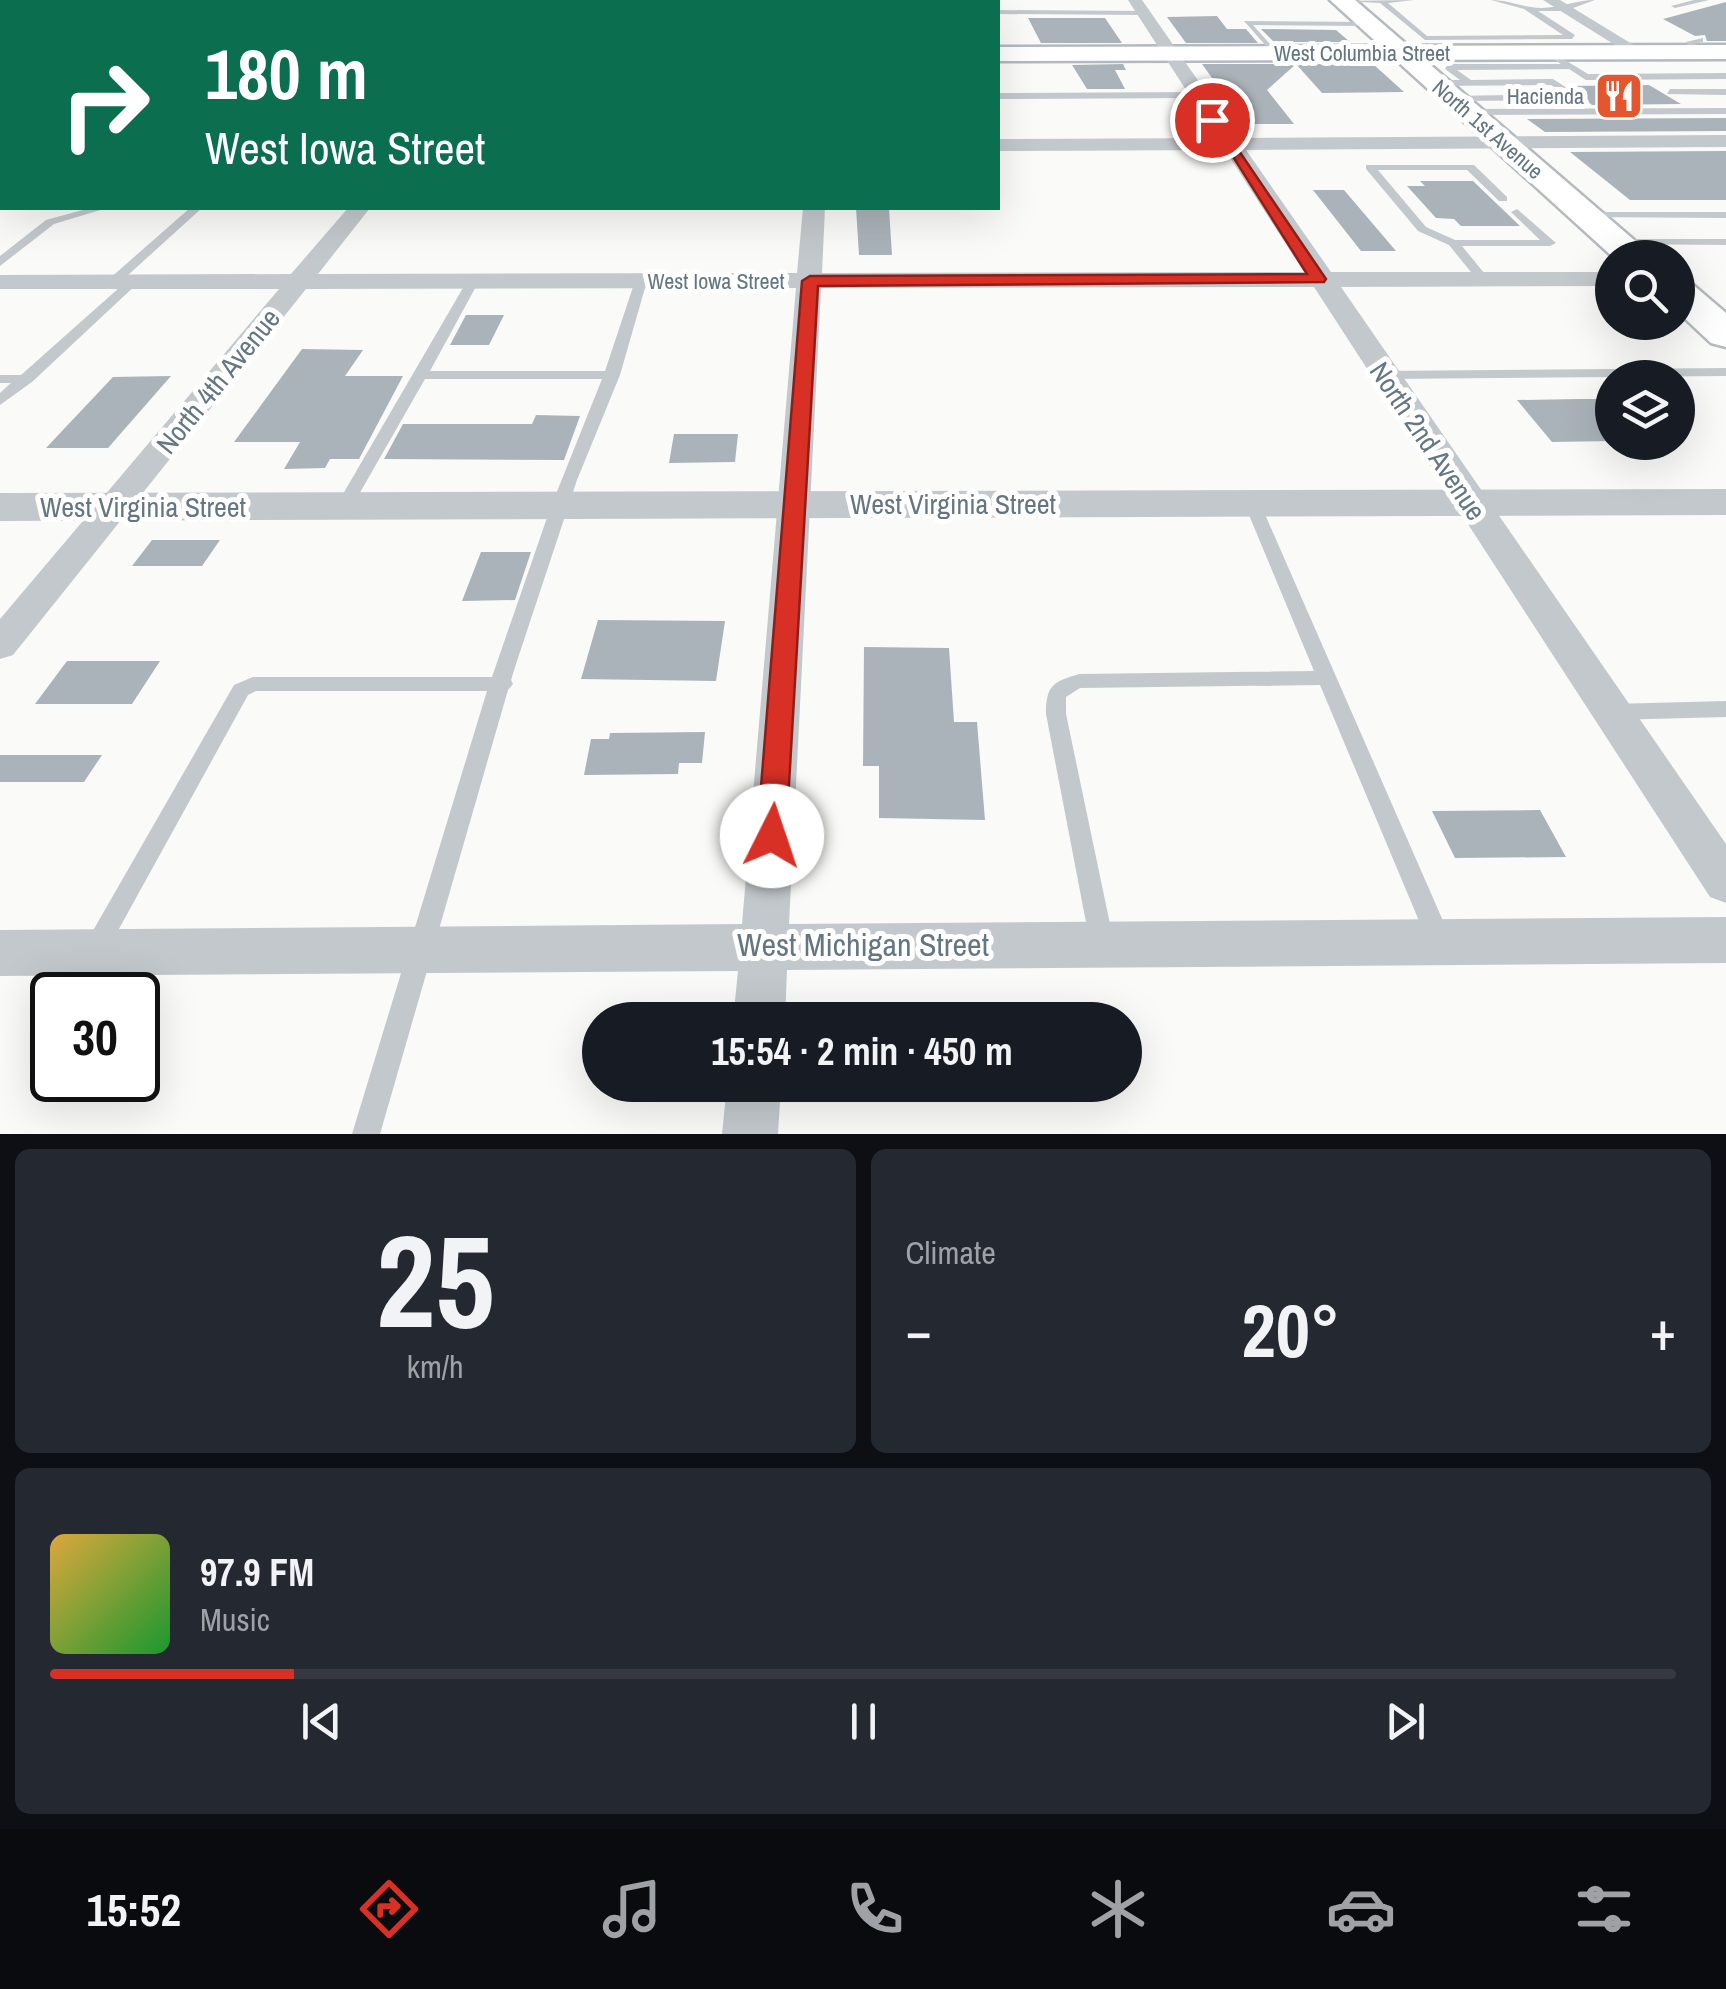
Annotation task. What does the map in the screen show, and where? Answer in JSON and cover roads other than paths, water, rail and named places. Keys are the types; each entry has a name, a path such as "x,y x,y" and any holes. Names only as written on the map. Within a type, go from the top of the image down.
{"main road":[{"name":"North 1st Avenue","path":"1341,0 1374,12 1398,52 1456,94 1503,142 1617,240"},
{"name":"West Columbia Street","path":"1000,54 1637,52 1699,46 1726,52"},
{"path":"1695,307 1726,334"}],"street":[{"path":"1557,4 1637,52"},
{"name":"North 2nd Avenue","path":"1139,6 1318,279 1726,882"},
{"path":"1000,145 1726,141"},
{"name":"North 4th Avenue","path":"0,646 356,210"},
{"path":"759,1002 814,210"},
{"name":"West Iowa Street","path":"0,282 1595,279"},
{"name":"West Virginia Street","path":"0,507 1726,502"},
{"name":"West Michigan Street","path":"0,953 1726,940"},
{"path":"750,1134 753,1102"}],"lane":[{"path":"1274,53 1247,23 1374,12 1410,0"},
{"path":"1374,12 1425,38 1572,37 1529,9 1495,0"},
{"path":"1529,9 1591,0"},
{"path":"1675,6 1705,0"},
{"path":"1000,12 1139,6"},
{"path":"1525,37 1586,77"},
{"path":"1456,94 1448,67 1570,67"},
{"path":"1456,94 1578,82 1586,77 1726,76"},
{"path":"1456,94 1575,98 1553,82"},
{"path":"1670,92 1726,92"},
{"path":"1456,94 1726,111"},
{"path":"1000,96 1195,95"},
{"path":"1365,144 1385,167"},
{"path":"1503,198 1470,167 1370,167 1422,229 1454,243 1550,243 1517,212"},
{"path":"0,262 65,210"},
{"path":"50,222 95,210"},
{"path":"0,401 27,379 194,210"},
{"path":"1588,215 1726,215"},
{"path":"1695,245 1726,242"},
{"path":"1454,243 1483,279"},
{"path":"344,506 398,409 424,374 473,280"},
{"path":"366,1134 418,951 559,507 613,375 641,281"},
{"path":"1383,375 1726,372"},
{"path":"424,374 613,375"},
{"path":"0,379 27,379"},
{"path":"1252,503 1440,942"},
{"path":"1102,944 1056,695 1079,682 1325,678"},
{"path":"92,953 241,690 254,684 503,684"},
{"path":"1611,712 1726,709"}],"place":[{"name":"Hacienda","path":"1619,96"}]}
